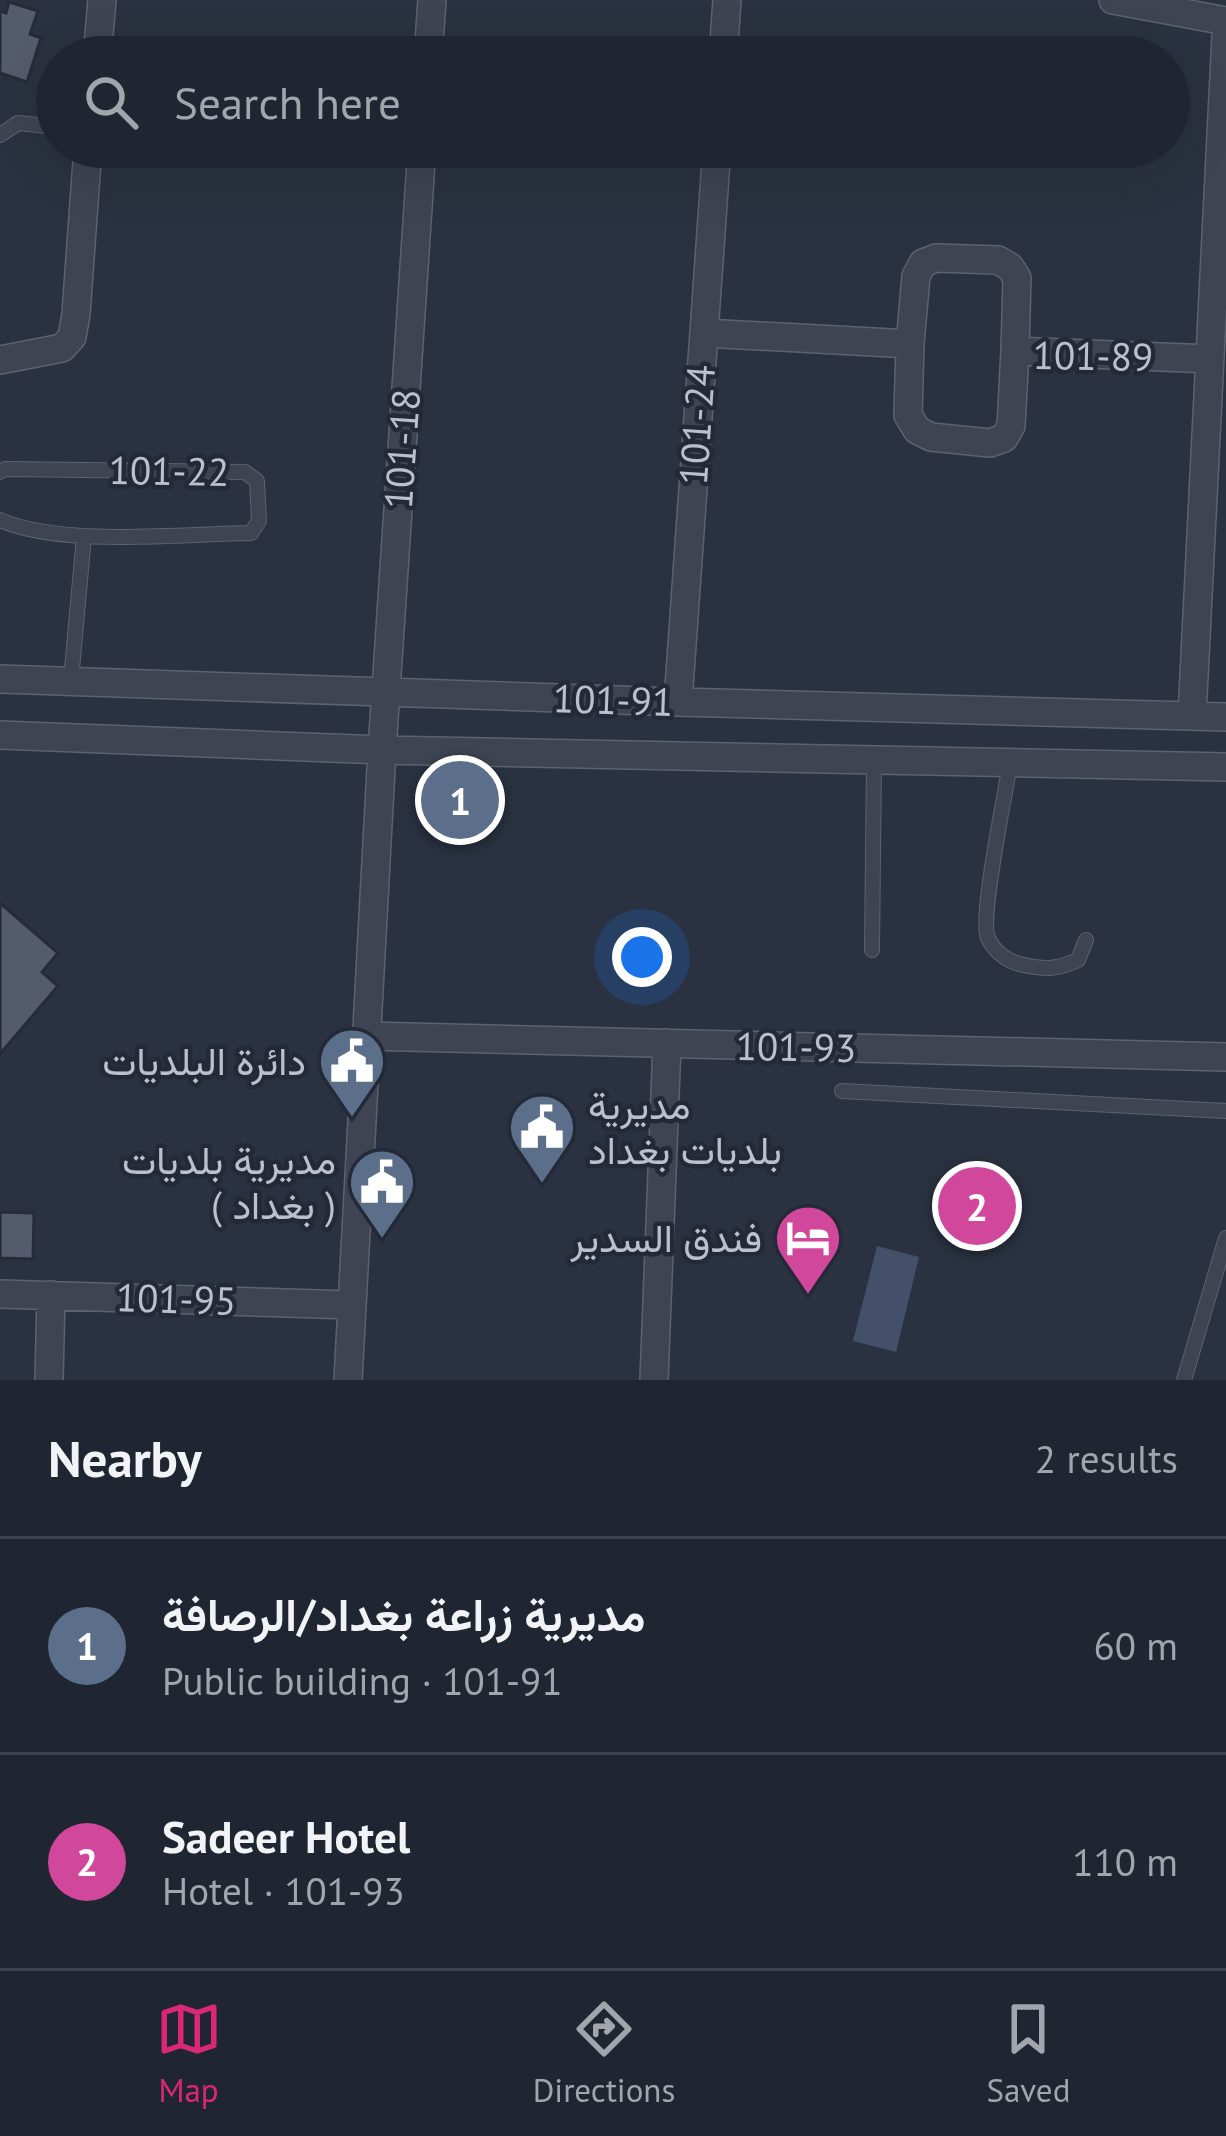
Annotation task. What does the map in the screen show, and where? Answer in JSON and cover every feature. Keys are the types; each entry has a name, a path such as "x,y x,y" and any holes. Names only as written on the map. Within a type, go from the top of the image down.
{"street":[{"path":"99,36 102,0"},
{"path":"429,36 432,0"},
{"path":"724,36 727,0"},
{"path":"1113,0 1226,21"},
{"path":"1192,716 1226,36"},
{"path":"0,360 62,348 72,337 86,168"},
{"name":"101-18","path":"348,1380 382,751 421,168"},
{"name":"101-24","path":"678,702 716,168"},
{"path":"704,333 910,344 916,276 923,263 936,258 998,260 1010,266 1017,278 1015,351"},
{"name":"101-89","path":"910,344 908,415 916,430 931,437 990,443 1004,438 1011,426 1015,351 1210,359"},
{"name":"101-91","path":"0,679 1226,717"},
{"name":"101-91","path":"0,736 382,751 1226,767"},
{"name":"101-93","path":"367,1036 1226,1057"},
{"path":"654,1380 667,1043"},
{"name":"101-95","path":"0,1294 352,1305"},
{"path":"49,1380 51,1295"}],"lane":[{"path":"0,135 18,123 36,125"},
{"name":"101-22","path":"0,472 245,472 257,481 259,521 251,533 84,536 22,530 0,520"},
{"name":"101-22","path":"71,680 84,536"},
{"path":"872,950 874,760"},
{"path":"1010,763 986,911 987,937 1002,956 1017,964 1055,970 1078,960 1086,940"},
{"path":"842,1090 1226,1111"},
{"path":"1184,1380 1219,1292 1226,1238"}],"water":[{"path":"877,1246 919,1257 896,1352 853,1341"}],"building":[{"path":"9,2 38,11 30,34 36,36 36,54 27,82 0,73 0,11 6,13"},
{"path":"0,903 58,953 42,972 58,986 0,1054"},
{"path":"0,1212 34,1213 33,1259 0,1258"}],"place":[{"name":"مديرية زراعة بغداد/الرصافة","path":"460,800"},
{"name":"دائرة البلديات","path":"352,1120"},
{"name":"مديرية بلديات بغداد","path":"542,1186"},
{"name":"Sadeer Hotel","path":"977,1206"},
{"name":"مديرية بلديات ( بغداد )","path":"382,1241"},
{"name":"فندق السدير","path":"808,1297"}]}
